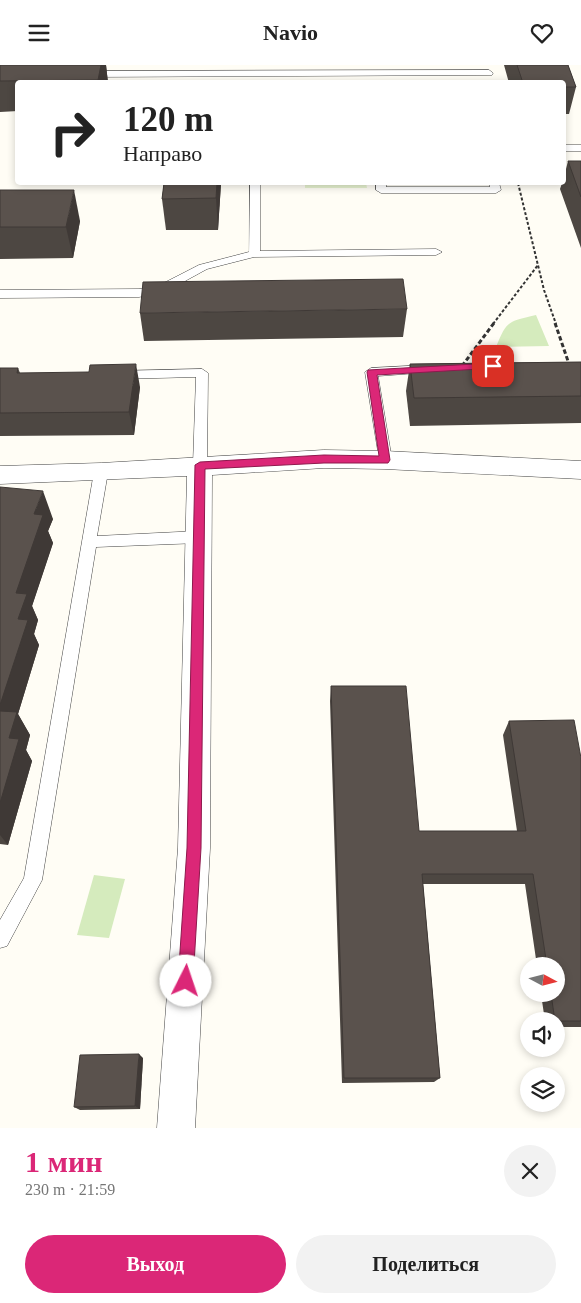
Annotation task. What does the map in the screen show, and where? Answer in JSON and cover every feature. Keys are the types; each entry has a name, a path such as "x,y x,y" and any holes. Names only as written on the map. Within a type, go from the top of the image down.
{"street":[{"path":"0,475 101,472 324,459 385,460 581,470"},
{"path":"176,1128 194,848 200,465"}],"lane":[{"path":"78,74 257,78 376,78 488,69"},
{"path":"566,148 581,148"},
{"path":"254,254 255,185"},
{"path":"380,185 381,190 496,190 495,185"},
{"path":"0,294 139,293 161,289 202,267 254,254 436,252"},
{"path":"385,460 371,372 460,367"},
{"path":"106,375 202,373 200,465"},
{"path":"0,939 33,880 101,472"},
{"path":"90,543 199,537"}],"path":[{"path":"518,185 544,289 569,364"},
{"path":"460,367 538,264"}],"green space":[{"path":"305,185 366,185 367,188 305,188"},
{"path":"536,315 549,346 496,347 503,332 510,323"},
{"path":"94,875 125,879 109,938 77,935"}],"building":[{"path":"0,65 101,65 98,80 0,81"},
{"path":"517,65 568,65 576,87 566,87 566,80 522,80"},
{"path":"568,161 581,161 581,197"},
{"path":"164,185 217,185 216,198 162,199"},
{"path":"0,190 74,190 66,227 0,227"},
{"path":"403,279 407,309 140,313 143,282"},
{"path":"581,362 581,396 414,398 410,364"},
{"path":"136,364 129,412 0,413 0,368 18,368 17,373 89,372 90,365"},
{"path":"0,487 43,491 34,514 43,515 16,593 27,594 18,619 28,620 0,705"},
{"path":"331,686 406,686 419,831 526,831 509,721 574,720 581,758 581,1021 565,1021 565,1012 554,1012 552,1003 565,1003 565,957 546,957 533,874 422,874 440,1078 344,1078"},
{"path":"0,711 17,712 9,738 19,739 0,803"},
{"path":"139,1054 135,1106 74,1107 80,1055"}],"route":[{"path":"186,981 194,848 200,465 324,459 385,460 371,372 493,366"}]}
